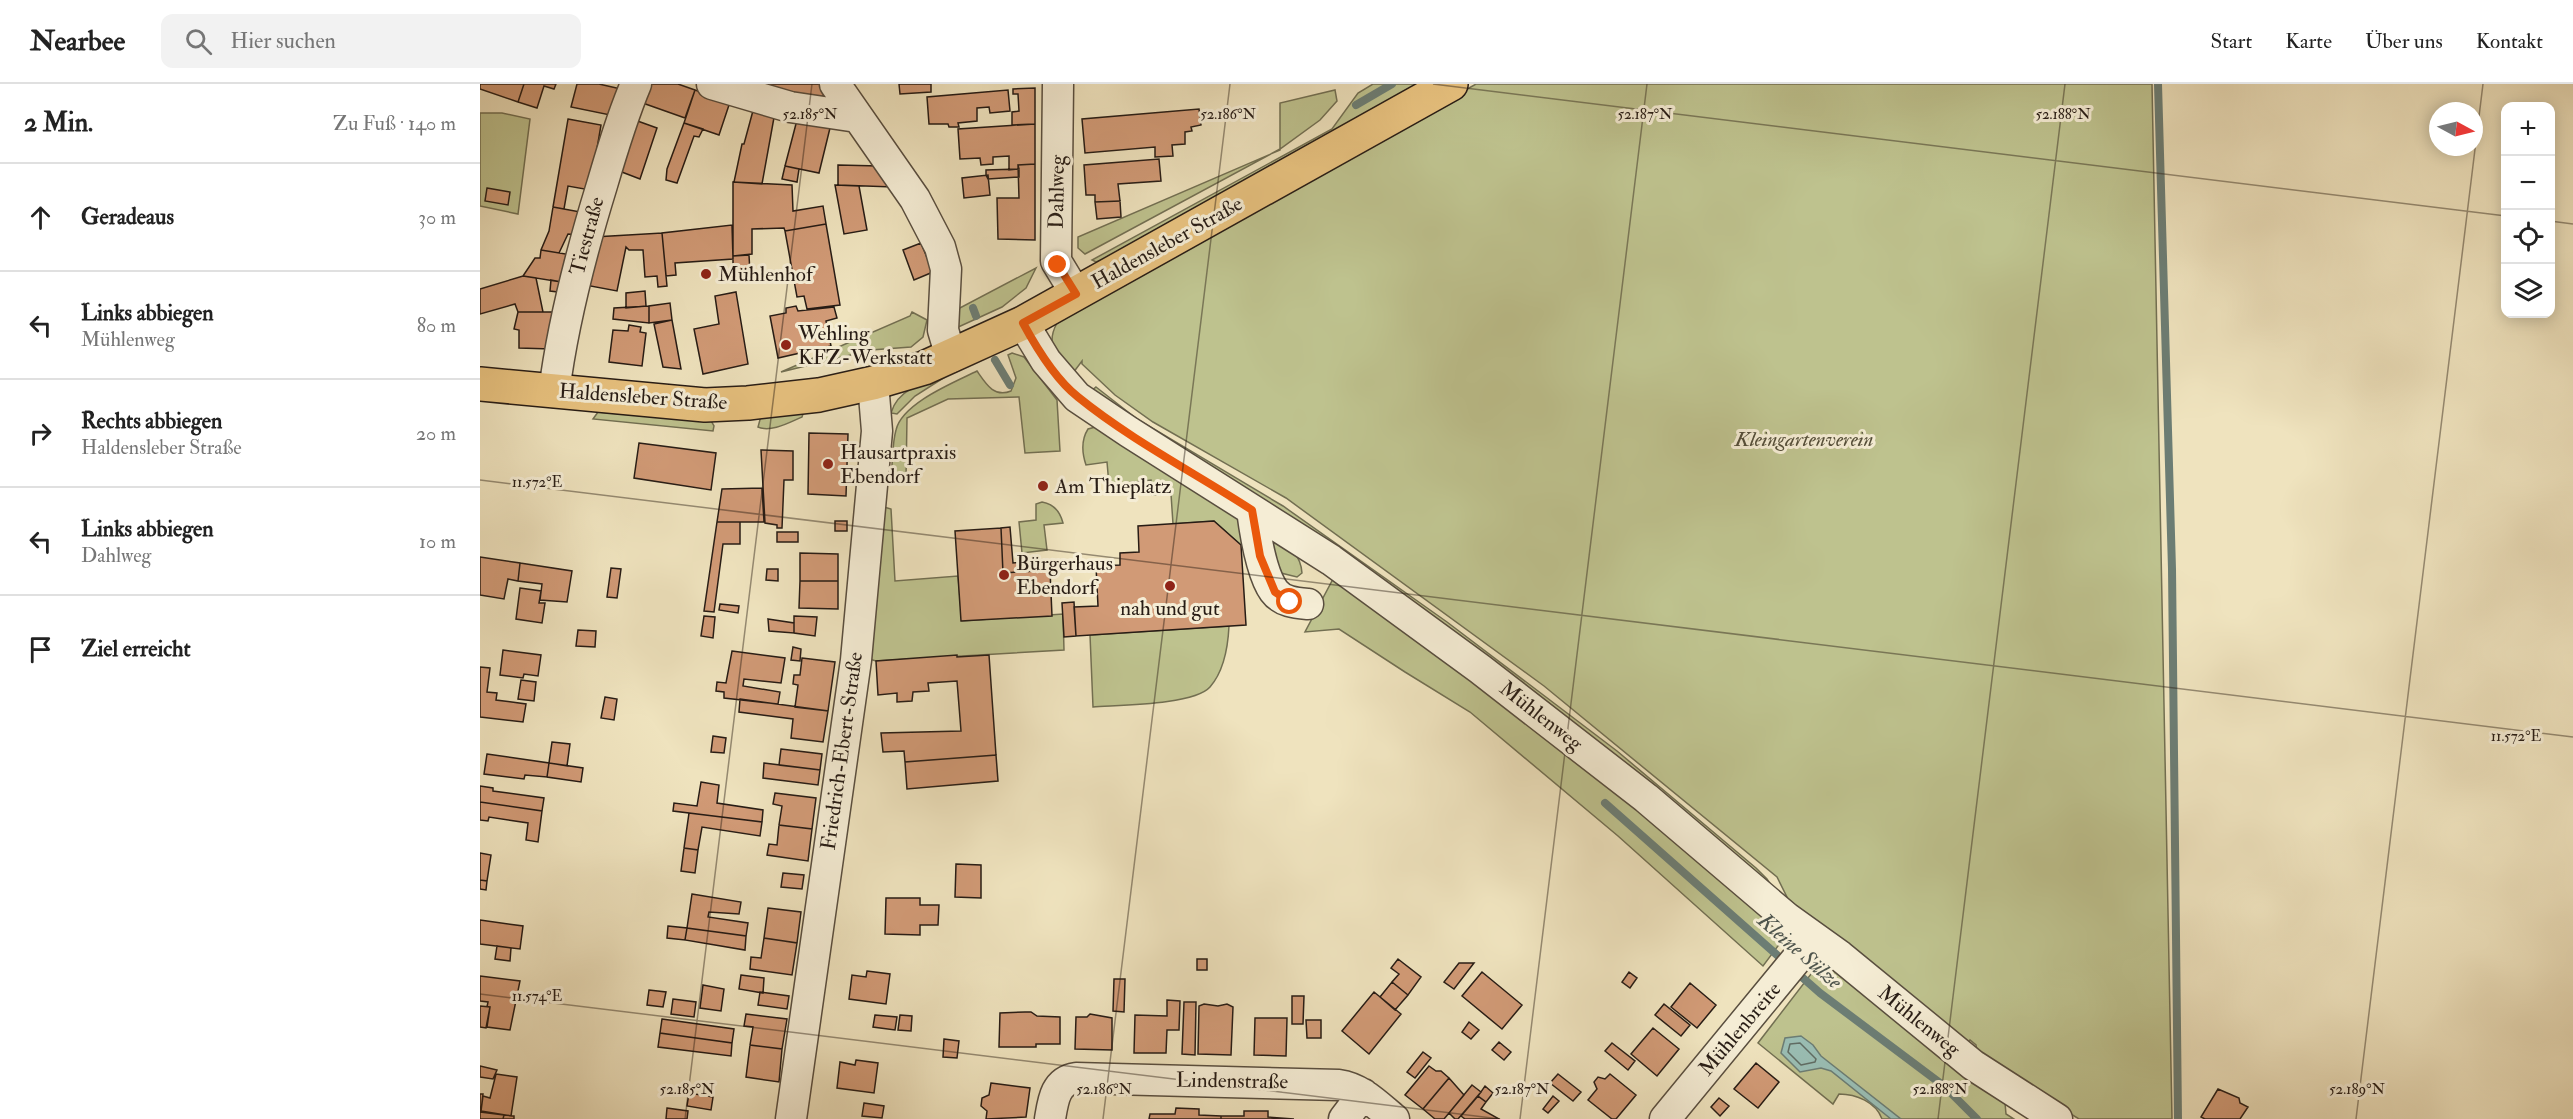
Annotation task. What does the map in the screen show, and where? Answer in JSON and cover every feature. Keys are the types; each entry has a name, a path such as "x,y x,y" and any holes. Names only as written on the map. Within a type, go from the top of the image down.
{"main road":[{"name":"Haldensleber Straße","path":"480,384 705,405 794,398 873,383 959,353 1014,328 1451,84"}],"street":[{"name":"Tiestraße","path":"554,392 563,329 586,237 622,117 636,84"},
{"path":"712,84 790,107 857,117"},
{"path":"835,84 915,199 940,247 946,269 943,330 959,353"},
{"name":"Dahlweg","path":"1058,84 1056,261 1076,294"},
{"name":"Mühlenweg","path":"1014,328 1047,361 1077,397 1331,560 1535,711 1637,791 1799,957 2057,1119"},
{"name":"Friedrich-Ebert-Straße","path":"791,1119 856,660 877,431 873,383"},
{"path":"1252,510 1260,556 1275,592 1290,602 1308,604"},
{"name":"Mühlenbreite","path":"1665,1119 1799,957"},
{"name":"Lindenstraße","path":"1050,1119 1059,1086 1076,1077 1328,1084 1352,1088 1394,1119"},
{"path":"1344,1119 1363,1094"}],"green space":[{"path":"1373,84 1423,84 1109,257 1096,262 1092,260 1332,129 1358,93"},
{"name":"Kleingartenverein","path":"1476,84 2152,84 2172,1119 2079,1119 1978,1057 1976,1045 1970,1040 1969,1042 1962,1041 1788,899 1777,877 1544,686 1286,498 1153,422 1115,395 1082,364 1082,361 1073,373 1058,356 1052,338 1057,323"},
{"path":"1335,90 1337,101 1320,120 1280,149 1280,103"},
{"path":"480,113 502,113 530,119 518,214 480,206"},
{"path":"1271,154 1085,254 1078,248 1078,237"},
{"path":"1036,268 1026,288 1002,307 954,329 956,310"},
{"path":"912,312 927,320 923,337 911,347 871,350 781,372 910,316"},
{"path":"1012,353 1024,357 1057,400 1060,451 1025,453 1019,397 948,399 907,418 906,478 891,476 896,430 900,420 908,411 930,394 977,371 991,389 1000,393 1011,391 1016,378 1008,355"},
{"path":"948,375 915,396 897,414 891,413 895,404 906,392"},
{"path":"1096,387 1137,419 1283,506 1447,622 1617,751 1756,868 1767,879 1781,901 1090,392"},
{"path":"804,411 802,417 780,426 769,429 758,427 761,416"},
{"path":"598,412 710,419 714,426 713,431 593,419"},
{"path":"1103,425 1220,497 1248,531 1241,545 1214,521 1173,524 1171,494 1152,495 1151,480 1109,485 1107,462 1086,465 1083,447 1086,433 1088,429"},
{"path":"1042,502 1056,509 1063,523 1044,525 1047,550 1022,553 1019,522 1036,520 1036,504"},
{"path":"884,507 891,509 895,581 958,576 962,621 1063,614 1064,650 876,661 866,658"},
{"path":"1273,533 1292,550 1299,560 1302,573 1297,577 1281,573 1269,551"},
{"path":"1333,579 1345,579 1790,930 1763,966 1618,836 1470,712 1339,629 1305,632"},
{"path":"1229,626 1226,650 1219,674 1210,687 1201,693 1173,701 1093,707 1090,635"},
{"path":"1821,961 2005,1103 2006,1114 2014,1119 1882,1119 1875,1108 1858,1097 1839,1094 1833,1104 1758,1043"}],"water":[{"path":"1801,1036 1813,1045 1821,1056 1901,1119 1891,1119 1831,1071 1821,1068 1800,1072 1781,1053 1785,1038"}],"building":[{"path":"480,84 524,84 518,102 480,89"},
{"path":"524,84 556,84 554,89 544,86 537,108 518,102"},
{"path":"577,84 599,84 621,89 610,115 571,107"},
{"path":"643,84 678,84 695,90 685,118 637,101"},
{"path":"746,84 821,84 827,93 815,102"},
{"path":"899,84 931,84 931,92 900,94"},
{"path":"1035,88 1035,124 1012,125 1012,112 1019,111 1018,94 1013,94 1013,89"},
{"path":"695,90 730,102 719,135 684,123"},
{"path":"1008,90 1010,111 990,113 989,107 977,108 977,121 958,123 959,127 949,127 948,124 929,124 927,97"},
{"path":"754,107 775,112 762,184 734,182 742,144 744,144"},
{"path":"1199,109 1201,125 1191,127 1192,131 1185,132 1185,144 1172,145 1173,156 1155,157 1155,147 1085,153 1082,119"},
{"path":"568,119 601,125 590,190 568,186 564,209 553,207"},
{"path":"632,119 657,128 640,179 614,169"},
{"path":"797,120 830,128 819,173 785,166"},
{"path":"684,123 703,129 699,137 694,136 677,183 666,180 667,169"},
{"path":"1035,124 1035,164 1018,165 1019,169 1009,170 1009,156 993,157 993,164 981,165 980,158 960,159 958,129"},
{"path":"1159,159 1161,181 1118,184 1120,201 1095,202 1095,195 1086,195 1084,165"},
{"path":"1035,164 1035,240 998,239 997,198 1019,198 1018,165"},
{"path":"838,165 879,166 893,187 838,185"},
{"path":"785,166 799,169 797,182 782,179"},
{"path":"1019,169 1019,177 988,179 986,175 986,170"},
{"path":"988,175 990,195 964,198 962,178"},
{"path":"733,182 792,185 793,211 823,206 826,224 785,231 784,228 752,229 752,254 733,256"},
{"path":"835,185 859,186 867,230 844,234"},
{"path":"487,188 510,192 508,205 485,201"},
{"path":"1120,201 1121,217 1097,219 1095,202"},
{"path":"553,207 586,213 578,235 568,234 559,253 541,250 549,231"},
{"path":"826,224 840,305 807,309 804,296 797,297 785,231"},
{"path":"732,225 733,259 675,263 676,275 666,276 662,233"},
{"path":"662,233 667,286 658,287 657,276 645,277 643,250 629,250 626,247 617,291 585,285 594,237"},
{"path":"921,243 933,272 914,280 903,250"},
{"path":"541,250 572,255 567,283 523,276 535,258 540,258"},
{"path":"749,255 750,273 733,274 733,256"},
{"path":"523,276 536,278 543,312 518,312 515,304 480,314 480,289"},
{"path":"551,280 567,283 566,293 550,291"},
{"path":"645,291 646,306 626,308 626,293"},
{"path":"736,292 748,364 703,374 694,329 719,324 715,296"},
{"path":"670,303 672,320 649,323 649,306"},
{"path":"649,306 649,323 613,319 614,308"},
{"path":"796,306 798,311 834,307 837,318 826,321 831,346 778,358 770,316 786,313 786,308"},
{"path":"518,312 560,312 551,349 519,348 519,330 514,329"},
{"path":"672,320 681,369 663,367 654,324"},
{"path":"629,325 641,327 640,332 646,333 642,366 609,362 613,330 628,331"},
{"name":"Hausartpraxis Ebendorf","path":"809,433 848,434 846,496 808,494"},
{"path":"639,443 716,453 711,490 634,478"},
{"path":"761,450 793,451 793,480 784,480 782,528 765,523"},
{"path":"762,488 764,522 717,522 722,489"},
{"path":"835,521 847,521 847,531 835,531"},
{"name":"nah und gut","path":"1214,521 1241,545 1246,625 1076,636 1074,607 1098,606 1096,566 1120,565 1120,553 1139,552 1138,526"},
{"path":"717,522 740,522 740,544 723,544 714,612 704,611"},
{"path":"1010,527 1013,563 1049,560 1050,570 1003,573 1001,528"},
{"name":"Bürgerhaus Ebendorf","path":"1001,528 1003,573 1050,570 1052,616 961,621 955,531"},
{"path":"777,532 798,532 798,542 777,542"},
{"path":"800,553 838,554 838,581 800,581"},
{"path":"480,557 520,563 518,581 508,579 504,599 480,595"},
{"path":"520,563 572,571 567,602 540,600 542,584 518,581"},
{"path":"611,568 621,569 617,598 607,597"},
{"path":"767,569 778,569 778,581 766,580"},
{"path":"800,581 838,581 838,609 799,608"},
{"path":"520,588 541,591 539,603 545,603 542,623 516,619"},
{"path":"1074,602 1076,636 1064,637 1062,603"},
{"path":"720,604 739,606 738,613 719,610"},
{"path":"704,616 715,617 713,638 701,636"},
{"path":"794,616 817,617 815,636 794,633"},
{"path":"768,619 794,623 794,633 769,631"},
{"path":"578,630 596,631 595,647 576,646"},
{"path":"793,647 801,649 800,661 791,660"},
{"path":"503,650 541,655 538,676 524,674 523,678 500,675"},
{"path":"732,651 785,658 781,683 744,679 743,686 780,692 778,704 724,698 724,692 716,691 717,682 726,683"},
{"path":"957,655 957,657 989,655 996,755 905,762 904,751 883,752 881,733 961,731 957,681 928,683 929,691 913,692 912,701 897,702 897,693 878,695 876,661"},
{"path":"802,658 835,662 828,711 795,707 798,685 793,684 794,675 800,675"},
{"path":"480,667 490,668 487,692 497,693 496,700 526,704 523,722 480,717"},
{"path":"521,680 536,682 534,701 518,699"},
{"path":"605,697 617,699 614,720 601,718"},
{"path":"740,699 828,711 823,742 791,738 793,719 739,712"},
{"path":"713,736 726,738 724,753 711,752"},
{"path":"552,742 570,744 567,766 549,763"},
{"path":"781,749 822,754 820,770 779,765"},
{"path":"487,754 549,763 547,777 525,775 524,779 484,774"},
{"path":"996,755 998,781 907,789 905,762"},
{"path":"549,763 583,768 581,782 547,777"},
{"path":"764,763 820,770 818,785 763,778"},
{"path":"701,782 719,785 717,803 763,810 762,822 673,811 674,803 697,806"},
{"path":"480,786 493,788 493,791 544,798 542,811 480,802"},
{"path":"775,793 816,798 812,829 779,825 782,806 773,804"},
{"path":"480,802 542,811 538,842 526,840 528,823 489,817 488,821 480,820"},
{"path":"689,813 762,822 760,836 702,827 698,850 684,848"},
{"path":"779,825 812,829 808,861 767,855 769,844 777,845"},
{"path":"684,848 698,850 695,873 681,871"},
{"path":"480,853 491,855 487,881 480,880"},
{"path":"956,864 981,865 981,898 955,897"},
{"path":"783,873 804,875 802,889 781,887"},
{"path":"480,880 487,881 486,890 480,889"},
{"path":"692,894 741,902 739,914 709,912 708,917 748,923 746,936 687,928"},
{"path":"886,898 920,898 920,905 939,905 938,925 920,925 920,935 885,934"},
{"path":"768,908 801,912 797,943 764,938"},
{"path":"480,920 523,926 520,949 480,944"},
{"path":"668,926 687,928 685,940 667,938"},
{"path":"687,928 746,936 745,950 685,940"},
{"path":"764,938 797,943 792,975 750,969 751,957 761,958"},
{"path":"497,946 511,948 510,961 495,959"},
{"path":"1197,959 1207,959 1207,970 1197,970"},
{"path":"1398,959 1421,977 1408,995 1392,982 1399,974 1391,968"},
{"path":"1459,963 1474,963 1454,989 1444,982"},
{"path":"867,971 890,974 886,1004 849,999 852,975 866,977"},
{"path":"1482,972 1522,1005 1502,1029 1462,996"},
{"path":"1629,972 1637,978 1630,988 1622,982"},
{"path":"741,975 764,978 763,993 739,989"},
{"path":"480,976 520,981 510,1030 487,1027 490,1007 487,1007 488,1002 480,1001"},
{"path":"1114,979 1125,979 1124,1012 1113,1011"},
{"path":"1392,982 1408,995 1395,1010 1380,997"},
{"path":"1690,983 1716,1005 1697,1028 1671,1007"},
{"path":"703,985 724,989 721,1011 700,1008"},
{"path":"649,990 666,992 663,1007 647,1005"},
{"path":"760,992 789,996 787,1009 758,1005"},
{"path":"1374,992 1401,1014 1369,1054 1342,1031"},
{"path":"1292,996 1304,996 1303,1024 1292,1024"},
{"path":"673,999 696,1002 694,1017 671,1014"},
{"path":"1167,1000 1180,1001 1179,1030 1167,1030 1166,1053 1134,1053 1135,1015 1167,1016"},
{"path":"1184,1002 1196,1002 1195,1055 1182,1054"},
{"path":"1204,1004 1218,1006 1227,1004 1233,1007 1231,1055 1198,1054 1199,1006"},
{"path":"1664,1004 1690,1025 1681,1036 1655,1015"},
{"path":"480,1006 490,1007 486,1028 480,1027"},
{"path":"1031,1012 1037,1016 1060,1017 1060,1044 1036,1044 1036,1047 999,1047 1000,1013"},
{"path":"746,1014 787,1019 782,1049 750,1045 753,1027 744,1026"},
{"path":"1090,1014 1112,1018 1112,1050 1075,1049 1076,1017 1087,1017"},
{"path":"875,1015 897,1017 895,1030 873,1027"},
{"path":"900,1015 912,1016 911,1031 898,1030"},
{"path":"1255,1018 1287,1018 1286,1056 1254,1055"},
{"path":"662,1019 734,1029 732,1043 660,1033"},
{"path":"1306,1020 1321,1020 1321,1038 1307,1038"},
{"path":"1469,1022 1479,1030 1471,1039 1462,1032"},
{"path":"1653,1028 1679,1049 1657,1076 1631,1054"},
{"path":"660,1033 732,1043 731,1056 658,1047"},
{"path":"944,1039 959,1041 957,1058 943,1057"},
{"path":"1499,1042 1511,1052 1504,1060 1492,1050"},
{"path":"1612,1043 1635,1061 1628,1070 1605,1051"},
{"path":"750,1045 782,1049 779,1082 746,1077"},
{"path":"1423,1052 1431,1058 1415,1078 1407,1072"},
{"path":"856,1060 878,1063 874,1093 837,1088 840,1062 855,1065"},
{"path":"1756,1063 1779,1082 1758,1108 1734,1089"},
{"path":"480,1066 497,1070 493,1079 480,1077"},
{"path":"1429,1066 1436,1071 1441,1071 1449,1078 1423,1109 1405,1095"},
{"path":"496,1074 517,1077 511,1116 481,1111 483,1096 490,1098"},
{"path":"1558,1074 1581,1092 1573,1101 1550,1083"},
{"path":"1610,1074 1636,1095 1616,1119 1612,1119 1588,1100 1597,1089 1594,1082 1598,1077 1605,1079"},
{"path":"1449,1078 1464,1095 1444,1119 1435,1119 1423,1109"},
{"path":"991,1083 1030,1088 1026,1117 986,1119 987,1111 981,1106 982,1098 989,1095"},
{"path":"1472,1085 1481,1092 1458,1119 1455,1119 1449,1113"},
{"path":"1485,1086 1493,1093 1486,1102 1478,1096"},
{"path":"2218,1089 2239,1098 2240,1103 2248,1107 2240,1119 2201,1117"},
{"path":"689,1093 713,1097 711,1110 687,1106"},
{"path":"480,1094 483,1094 481,1111 480,1111"},
{"path":"1478,1096 1486,1102 1481,1109 1499,1119 1465,1119 1461,1116"},
{"path":"1553,1096 1559,1101 1548,1113 1543,1109"},
{"path":"1719,1098 1729,1106 1720,1116 1711,1107"},
{"path":"864,1103 884,1106 882,1118 862,1116"},
{"path":"667,1108 688,1111 687,1119 666,1119"},
{"path":"1176,1108 1199,1109 1199,1115 1221,1116 1221,1119 1149,1119 1150,1114 1175,1114"},
{"path":"1244,1111 1268,1111 1268,1117 1294,1119 1221,1119 1221,1116 1244,1116"},
{"path":"480,1112 504,1115 503,1119 480,1119"},
{"path":"504,1115 514,1116 514,1119 503,1119"}],"waterway":[{"path":"1356,105 1392,84"},
{"path":"2158,84 2172,569 2178,1119"},
{"name":"Kleine Sülze","path":"973,308 976,316"},
{"name":"Kleine Sülze","path":"995,360 1010,385"},
{"name":"Kleine Sülze","path":"1605,803 1786,963"},
{"name":"Kleine Sülze","path":"1795,971 1820,993 1944,1086 1977,1119"}],"place":[{"name":"Mühlenhof","path":"706,274"},
{"name":"Wehling KFZ-Werkstatt","path":"786,345"},
{"name":"Hausartpraxis Ebendorf","path":"828,464"},
{"name":"Am Thieplatz","path":"1043,486"},
{"name":"Bürgerhaus Ebendorf","path":"1004,575"},
{"name":"nah und gut","path":"1170,586"}],"route":[{"path":"1058,265 1076,294 1023,323 1031,338 1063,382 1077,397 1252,510 1260,556 1275,592 1290,602"}]}
